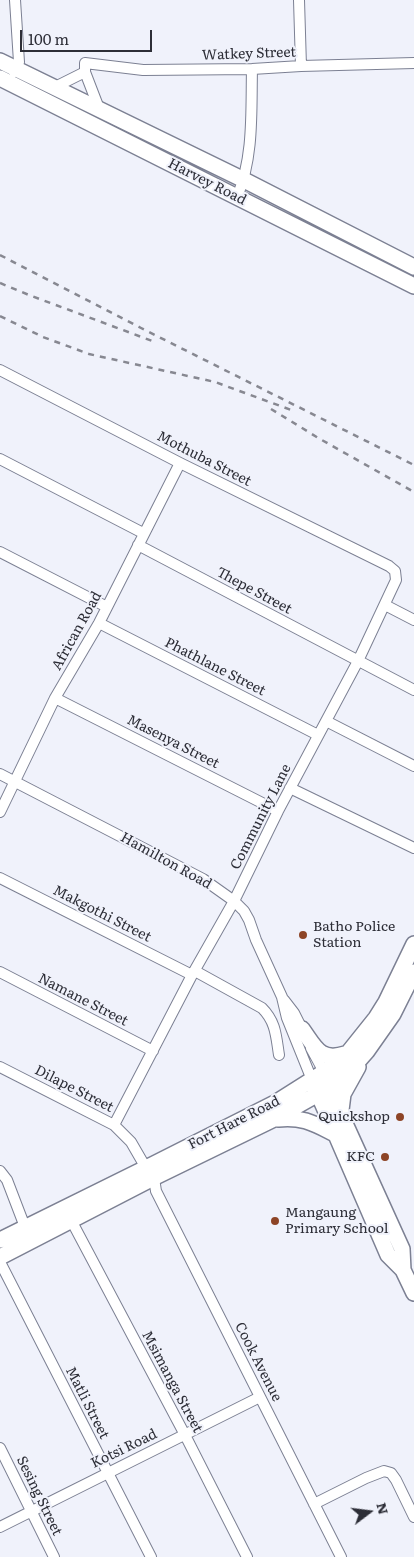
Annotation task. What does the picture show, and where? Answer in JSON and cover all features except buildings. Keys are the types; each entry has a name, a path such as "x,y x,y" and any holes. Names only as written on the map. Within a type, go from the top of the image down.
{"main road":[{"name":"Harvey Road","path":"0,62 8,76 237,197 414,286"},
{"name":"Harvey Road","path":"8,76 53,88 244,180 414,268"},
{"name":"Fort Hare Road","path":"0,1240 151,1170 272,1120 311,1098 321,1082 348,1053 386,1002 414,944"},
{"name":"Fort Hare Road","path":"0,1258 71,1220 151,1170 275,1103 352,1068 367,1051 393,1014 414,972"},
{"path":"302,1029 322,1054 329,1057 348,1053"},
{"path":"343,1119 341,1110 343,1094 367,1051"},
{"name":"Hamilton Road","path":"321,1082 343,1119 402,1248 403,1270"},
{"name":"Hamilton Road","path":"321,1082 335,1134 388,1254 403,1270 414,1293"},
{"path":"272,1120 290,1117 303,1118 335,1134"}],"street":[{"path":"8,76 19,62 16,0"},
{"path":"299,0 301,66"},
{"name":"Watkey Street","path":"85,67 142,70 252,69 414,63"},
{"path":"53,88 85,67 100,111"},
{"path":"237,197 244,180 249,152 252,69"},
{"name":"Mothuba Street","path":"0,370 180,463 389,566 395,571"},
{"path":"0,459 143,533"},
{"name":"African Road","path":"0,812 55,698 99,623 180,463"},
{"name":"Thepe Street","path":"138,545 414,690"},
{"path":"0,552 107,607"},
{"name":"Community Lane","path":"114,1125 234,901 278,811 358,661 396,580 395,571"},
{"path":"385,605 414,620"},
{"name":"Phathlane Street","path":"99,623 318,735"},
{"name":"Masenya Street","path":"55,698 278,811"},
{"path":"326,721 414,766"},
{"name":"Hamilton Road","path":"0,774 203,879 234,901 244,911 249,920 282,997 287,1018 321,1082"},
{"path":"290,788 414,848"},
{"name":"Makgothi Street","path":"0,878 262,1008 270,1016 274,1027 279,1055"},
{"name":"Namane Street","path":"0,972 153,1051"},
{"name":"Hamilton Road","path":"282,997 294,1013 302,1029 321,1082"},
{"name":"Dilape Street","path":"0,1067 114,1125 131,1142 151,1170"},
{"name":"Cook Avenue","path":"151,1170 156,1191 341,1557"},
{"path":"0,1171 7,1180 25,1227"},
{"name":"Msimanga Street","path":"71,1220 185,1435 247,1557"},
{"name":"Matli Street","path":"0,1262 151,1557"},
{"name":"Kotsi Road","path":"0,1527 260,1397"},
{"name":"Sesing Street","path":"0,1448 54,1557"},
{"path":"314,1504 384,1471 391,1474 396,1480 414,1516"}],"railway":[{"path":"0,255 414,465"},
{"path":"0,283 155,342"},
{"path":"0,316 43,337 89,354 215,382 294,411"},
{"path":"271,409 414,492"}],"place":[{"name":"Batho Police Station","path":"303,935"},
{"name":"Quickshop","path":"400,1117"},
{"name":"KFC","path":"385,1157"},
{"name":"Mangaung Primary School","path":"275,1221"}]}
